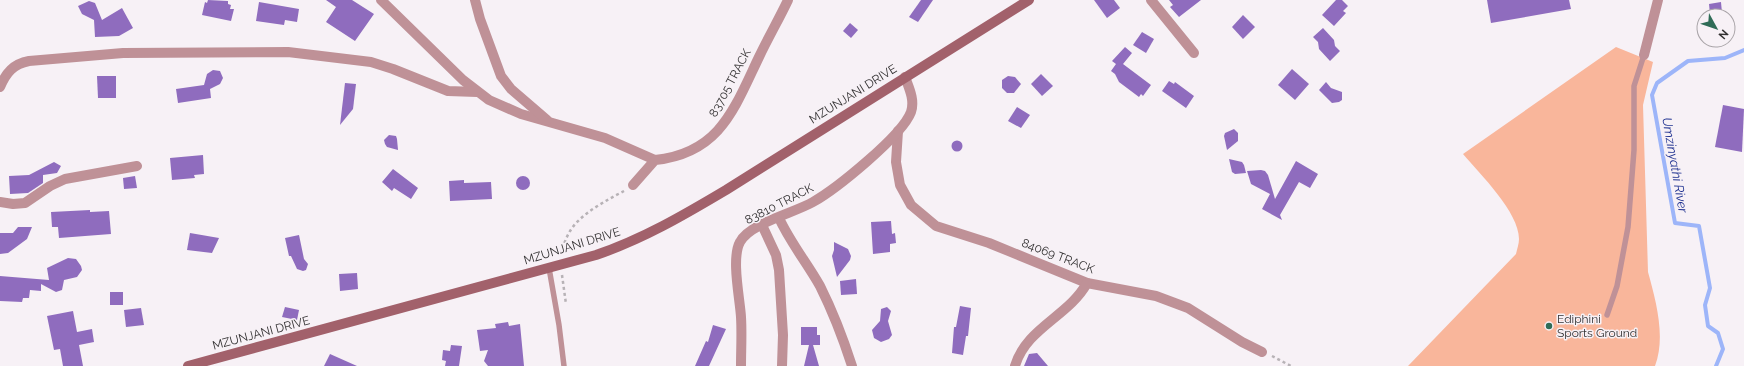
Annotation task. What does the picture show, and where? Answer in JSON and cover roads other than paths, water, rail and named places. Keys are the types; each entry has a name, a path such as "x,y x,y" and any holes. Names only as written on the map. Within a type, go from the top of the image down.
{"main road":[{"name":"MZUNJANI DRIVE","path":"188,366 549,268 615,248 662,227 726,190 1029,0"}],"street":[{"path":"381,0 477,92 504,108 550,123 605,138 656,160 633,185"},
{"path":"475,0 480,20 501,76 512,89 550,123"},
{"name":"83705 TRACK","path":"656,160 679,156 693,150 704,144 721,128 736,105 788,0"},
{"path":"1151,0 1194,53"},
{"path":"1644,55 1658,0"},
{"path":"0,87 10,70 18,63 29,61 123,53 241,51 288,52 371,62 393,68 448,91 477,92"},
{"name":"83810 TRACK","path":"741,366 741,318 736,253 742,238 762,225 814,201 834,188 871,158 898,131 908,118 912,102 905,77"},
{"name":"84069 TRACK","path":"898,131 897,175 905,195 911,205 936,226 989,243 1086,282 1156,296 1182,306 1262,352"},
{"path":"0,202 13,204 25,203 50,186 65,179 137,166"},
{"path":"779,218 785,232 819,285 834,314 852,366"},
{"path":"762,225 776,255 779,270 783,334 782,366"},
{"path":"1015,366 1018,355 1026,343 1071,304 1081,293 1086,282"}],"lane":[{"path":"1607,316 1617,286 1628,227 1634,150 1634,86 1644,55"},
{"path":"549,268 559,325 564,366"}],"waterway":[{"name":"Umzinyathi River","path":"1716,366 1723,349 1718,333 1708,326 1705,305 1710,288 1699,226 1675,223 1652,95 1657,83 1688,61 1725,58 1744,50"}],"place":[{"name":"Ediphini Sports Ground","path":"1549,326"}]}
